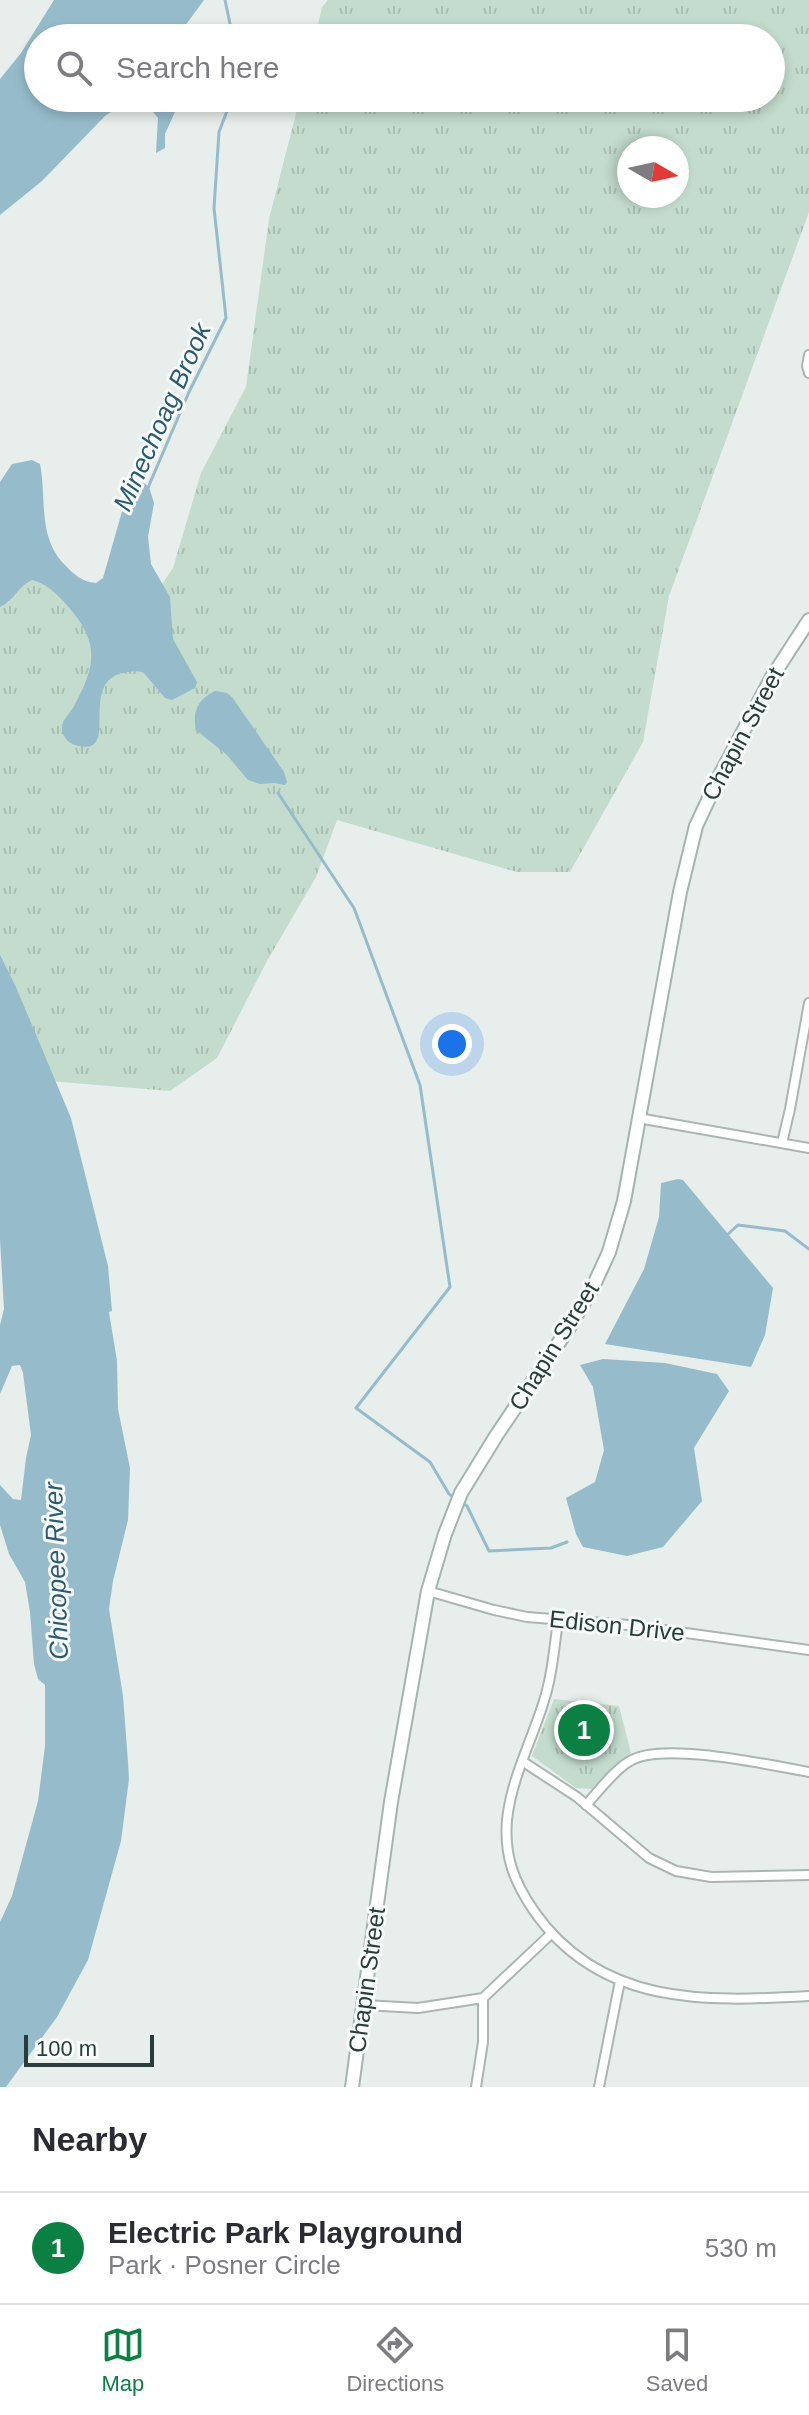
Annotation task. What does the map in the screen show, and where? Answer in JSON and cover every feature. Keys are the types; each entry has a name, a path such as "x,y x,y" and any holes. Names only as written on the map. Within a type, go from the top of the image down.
{"main road":[{"name":"Chapin Street","path":"352,2087 391,1802 428,1591 458,1499 570,1326 602,1269 624,1201 680,892 696,826 772,677 809,620"}],"street":[{"path":"809,355 809,373"},
{"path":"782,1143 809,1003"},
{"path":"638,1118 809,1148"},
{"name":"Edison Drive","path":"428,1591 494,1610 558,1621 628,1625 809,1650"},
{"path":"558,1621 549,1685 522,1761 508,1814 508,1859 520,1889 562,1945 620,1981 649,1991 688,1997 809,1996"},
{"path":"586,1805 621,1767 645,1754 675,1752 809,1772"},
{"path":"522,1761 586,1805 649,1858 676,1871 711,1877 809,1875"},
{"path":"364,2005 418,2008 483,1998 551,1934"},
{"path":"599,2087 620,1981"},
{"path":"476,2087 483,2042 483,1998"}],"green space":[{"path":"328,0 809,0 809,212 669,596 643,742 570,872 517,872 337,820 316,877 267,961 217,1058 170,1091 49,1081 0,988 0,510 47,571 140,617 173,568 201,473 246,387 269,219 296,112 785,112 785,24 318,24 322,7"},
{"path":"554,1699 619,1706 631,1753 592,1789 576,1788 532,1756"},
{"path":"554,1713 573,1721 564,1743 546,1735"}],"water":[{"path":"54,0 204,0 186,24 39,24"},
{"path":"24,48 24,112 111,112 42,181 0,215 0,79"},
{"path":"153,112 175,112 165,134 165,148 156,153 158,118"},
{"path":"32,460 40,464 50,542 68,569 91,582 96,583 103,578 129,487 144,483 149,487 154,503 148,537 151,564 170,597 173,639 197,682 195,688 172,700 165,698 143,672 119,674 108,682 102,693 99,732 96,742 89,747 70,742 62,730 90,668 90,645 80,622 53,592 32,580 0,607 0,482 12,464"},
{"path":"215,691 232,697 284,772 285,785 248,780 227,755 196,730 198,707 204,698"},
{"name":"Chicopee River","path":"0,955 71,1118 108,1266 118,1409 130,1468 128,1520 109,1609 123,1696 129,1779 121,1841 88,1960 57,2017 6,2087 0,2087 0,1922 12,1896 38,1801 45,1746 45,1685 38,1679 34,1664 25,1582 9,1554 0,1525 0,1485 13,1499 21,1500 31,1435 20,1365 12,1366 0,1394 0,1325 4,1309 0,1239"},
{"path":"683,1180 773,1288 765,1335 751,1367 605,1344 644,1269 659,1217 661,1183"},
{"path":"603,1359 665,1363 717,1374 729,1391 694,1448 702,1501 663,1547 627,1556 583,1547 566,1498 595,1482 604,1450 593,1387 580,1365"}],"waterway":[{"name":"Minechoag Brook","path":"225,0 230,24"},
{"name":"Minechoag Brook","path":"147,490 189,392 226,318 214,208 219,132 227,112"},
{"name":"Minechoag Brook","path":"278,793 354,908 420,1085 450,1287 356,1408 430,1462 449,1494 455,1498"},
{"name":"Minechoag Brook","path":"727,1235 738,1225 785,1231 809,1249"},
{"name":"Minechoag Brook","path":"461,1502 467,1506 489,1551 551,1548 567,1542"}],"place":[{"name":"Electric Park Playground","path":"584,1730"}]}
